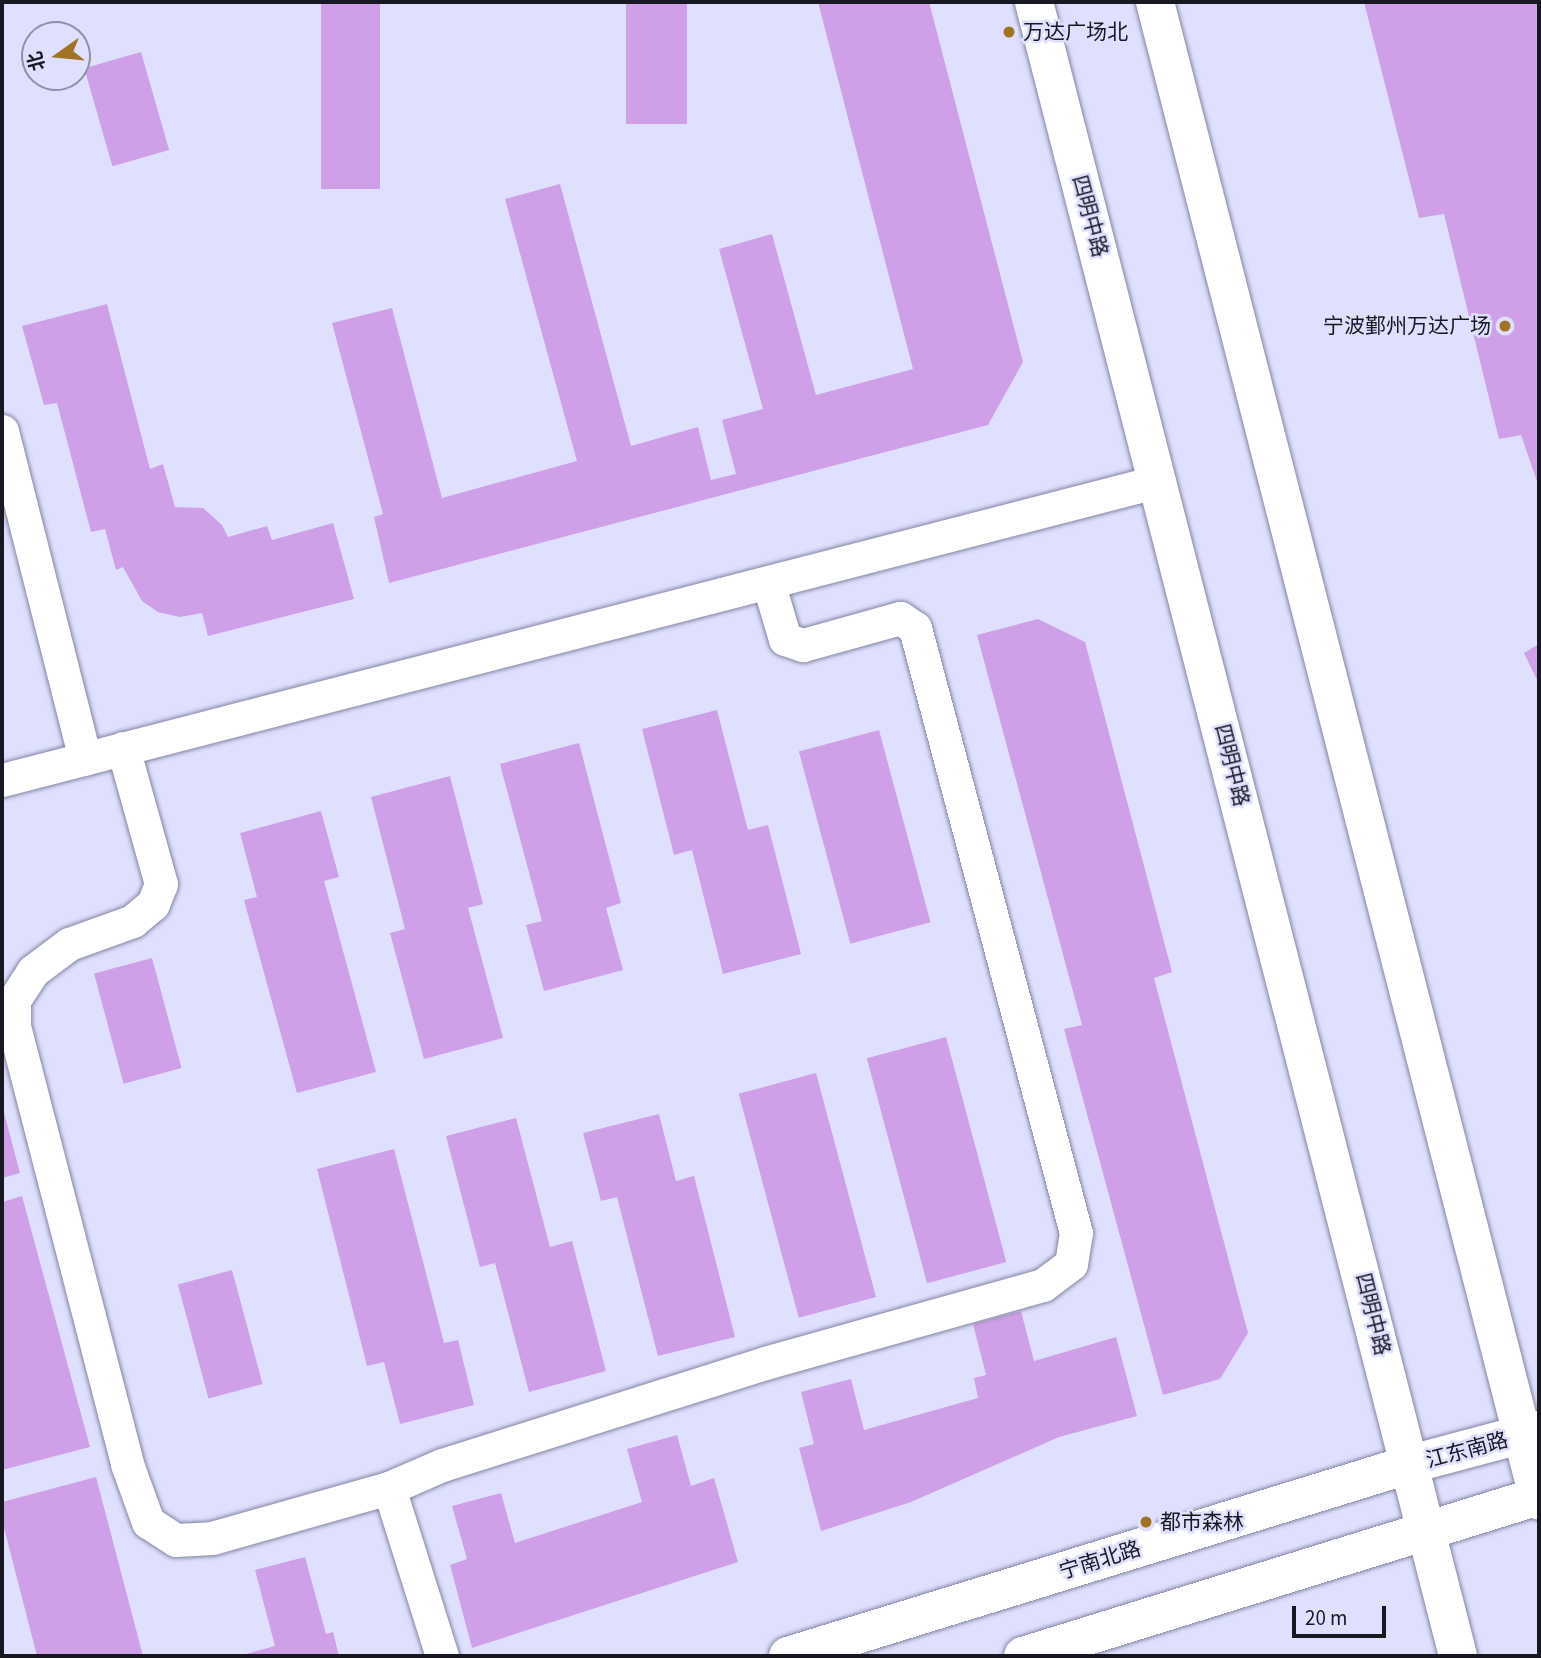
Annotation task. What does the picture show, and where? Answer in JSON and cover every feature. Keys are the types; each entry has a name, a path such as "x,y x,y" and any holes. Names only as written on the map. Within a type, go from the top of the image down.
{"main road":[{"name":"四明中路","path":"1034,2 1428,1529 1458,1656"},
{"path":"1023,1656 1428,1529 1539,1498 1531,1432 1155,2"},
{"name":"江东南路","path":"1411,1465 1531,1432"},
{"name":"宁南北路","path":"788,1656 1411,1465"}],"street":[{"path":"2,431 85,759"},
{"path":"2,780 1158,481"},
{"path":"123,748 161,884 153,904 133,921 69,944 33,971 14,1000 14,1013 131,1475 148,1522 176,1540 212,1538 389,1488 442,1465 765,1363 1043,1285 1071,1264 1076,1233 915,628 900,618 803,645 785,639 768,582"},
{"path":"389,1488 442,1656"}],"building":[{"path":"321,2 380,2 380,189 321,189"},
{"path":"626,2 687,2 687,124 626,124"},
{"path":"818,2 929,2 1023,362 988,425 389,583 374,517 383,514 332,323 392,308 442,498 577,461 505,199 560,184 631,446 698,427 711,480 736,474 722,420 763,409 719,249 772,234 816,395 913,369"},
{"name":"宁波鄞州万达广场","path":"1364,2 1539,2 1539,487 1521,435 1499,439 1444,214 1419,218"},
{"path":"141,52 169,150 112,166 91,91 91,66"},
{"path":"107,304 150,469 163,464 175,507 203,508 222,525 228,537 267,526 272,540 333,523 354,599 208,636 202,613 180,617 158,612 142,601 123,567 116,570 105,529 91,532 57,403 44,405 22,326"},
{"path":"1038,619 1085,642 1172,972 1154,978 1248,1333 1220,1379 1163,1395 1064,1029 1082,1025 977,635"},
{"path":"1539,644 1539,684 1524,653"},
{"path":"717,710 748,830 768,825 801,954 723,974 692,850 674,855 642,729"},
{"path":"879,730 931,922 850,944 799,751"},
{"path":"579,743 621,903 606,908 623,970 544,991 526,925 542,921 500,764"},
{"path":"450,776 483,904 468,908 503,1038 424,1059 390,933 405,929 371,797"},
{"path":"321,811 339,877 324,881 376,1072 297,1093 244,900 257,897 240,833"},
{"path":"152,958 182,1068 124,1084 94,974"},
{"path":"946,1037 1006,1262 927,1283 867,1058"},
{"path":"816,1073 876,1297 799,1318 739,1094"},
{"path":"2,1105 20,1173 2,1178"},
{"path":"659,1114 676,1181 694,1176 735,1337 658,1356 617,1197 601,1201 583,1133"},
{"path":"516,1118 550,1247 572,1241 606,1371 529,1392 495,1263 480,1267 446,1136"},
{"path":"394,1149 444,1343 458,1340 474,1405 400,1424 384,1362 367,1366 317,1169"},
{"path":"22,1196 90,1447 2,1470 2,1202"},
{"path":"232,1270 263,1384 208,1398 178,1284"},
{"path":"1021,1311 1034,1361 1116,1337 1137,1416 1059,1437 911,1502 821,1531 799,1448 814,1444 801,1392 851,1379 864,1430 978,1398 974,1378 986,1375 973,1324"},
{"path":"677,1435 691,1486 714,1478 738,1562 472,1648 450,1565 467,1559 452,1506 501,1493 515,1543 642,1502 627,1449"},
{"path":"96,1477 143,1656 37,1656 2,1520 2,1502"},
{"path":"305,1557 326,1634 333,1632 339,1656 238,1656 275,1646 255,1570"}],"place":[{"name":"万达广场北","path":"1009,32"},
{"name":"宁波鄞州万达广场","path":"1505,326"},
{"name":"都市森林","path":"1146,1522"}]}
